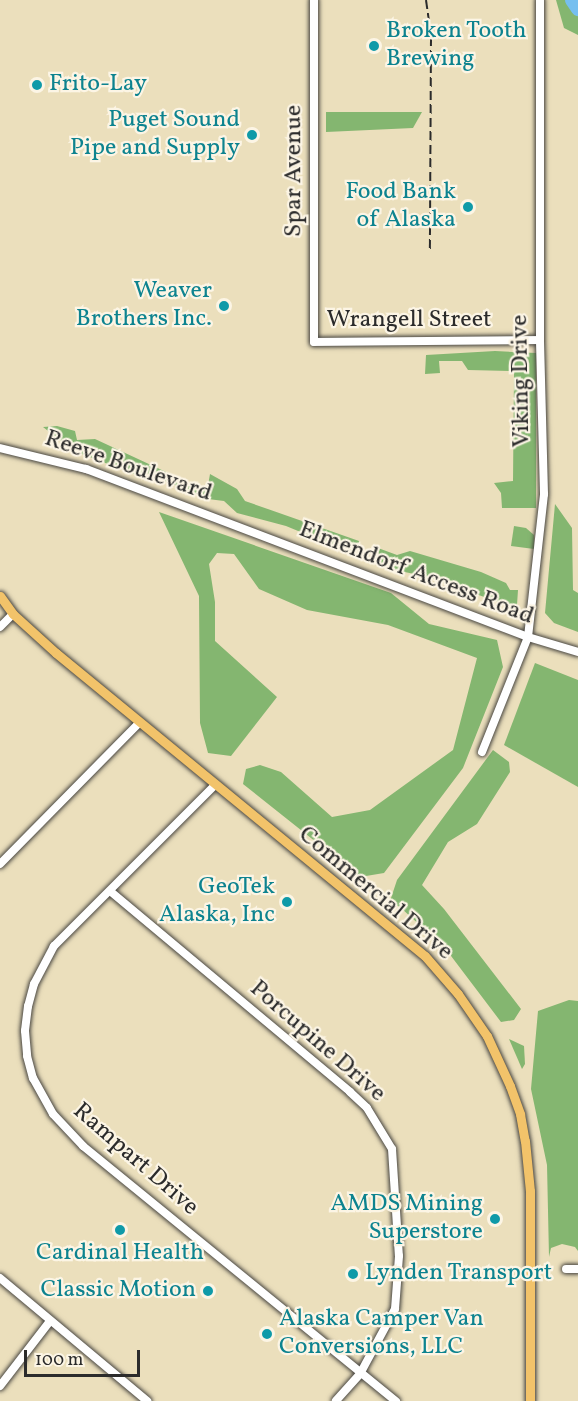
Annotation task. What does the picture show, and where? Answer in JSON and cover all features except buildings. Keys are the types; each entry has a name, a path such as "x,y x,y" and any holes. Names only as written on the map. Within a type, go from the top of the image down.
{"main road":[{"name":"Commercial Drive","path":"0,596 13,614 139,723 424,956 458,994 487,1036 510,1086 520,1114 525,1141 530,1191 530,1401"}],"street":[{"name":"Spar Avenue","path":"314,0 314,342"},
{"name":"Viking Drive","path":"482,752 528,637 544,494 540,340 540,0"},
{"name":"Wrangell Street","path":"314,342 540,340"},
{"name":"Reeve Boulevard","path":"0,448 86,469 243,528"},
{"name":"Elmendorf Access Road","path":"243,528 528,637 578,652"},
{"path":"0,627 13,614"},
{"path":"0,864 139,723"},
{"name":"Rampart Drive","path":"215,785 54,946 34,984 25,1031 27,1056 41,1097 59,1121 83,1146 360,1374 396,1401"},
{"name":"Porcupine Drive","path":"110,891 368,1108 393,1149 399,1256 394,1309 360,1374 336,1401"},
{"path":"566,1269 578,1269"},
{"path":"0,1278 147,1401"},
{"path":"0,1386 50,1321"}],"green space":[{"path":"556,0 567,0 578,12 578,35 564,28"},
{"path":"326,112 422,112 413,128 326,132"},
{"path":"495,351 536,353 536,508 502,508 501,493 494,483 513,481 514,371 468,370 462,361 439,361 440,373 425,374 426,355"},
{"path":"57,426 75,431 77,440 95,439 207,491 210,474 237,489 245,501 359,541 358,548 349,552 286,526 237,513 224,501 208,499 146,473 134,474 74,451 43,427"},
{"path":"555,504 572,528 573,590 578,593 578,632 554,623 545,613"},
{"path":"159,512 391,593 429,624 497,640 503,667 463,768 384,873 360,877 243,784 246,769 260,765 281,772 332,817 370,810 453,750 477,658 388,625 307,610 259,589 234,554 217,553 209,564 215,602 215,641 277,697 231,756 208,753 200,723 199,596"},
{"path":"514,526 526,528 534,535 534,549 511,546"},
{"path":"378,548 397,555 410,551 481,572 506,583 510,590 518,590 517,605 509,606 429,577 390,569 380,564"},
{"path":"535,663 578,680 578,787 504,745"},
{"path":"493,750 509,762 510,772 477,824 448,842 422,885 444,909 521,1009 514,1020 501,1022 445,948 401,908 390,901 397,880"},
{"path":"569,1000 578,1001 578,1251 575,1247 562,1244 551,1248 549,1257 547,1165 531,1089 538,1011"},
{"path":"509,1039 524,1046 525,1064 522,1069"}],"waterway":[{"path":"572,0 578,9"}],"railway":[{"path":"426,0 431,37 430,253"}],"place":[{"name":"Broken Tooth Brewing","path":"374,46"},
{"name":"Frito-Lay","path":"37,85"},
{"name":"Puget Sound Pipe and Supply","path":"252,135"},
{"name":"Food Bank of Alaska","path":"468,207"},
{"name":"Weaver Brothers Inc.","path":"224,306"},
{"name":"GeoTek Alaska, Inc","path":"287,902"},
{"name":"AMDS Mining Superstore","path":"495,1219"},
{"name":"Cardinal Health","path":"120,1230"},
{"name":"Lynden Transport","path":"353,1274"},
{"name":"Classic Motion","path":"208,1291"},
{"name":"Alaska Camper Van Conversions, LLC","path":"267,1334"}]}
